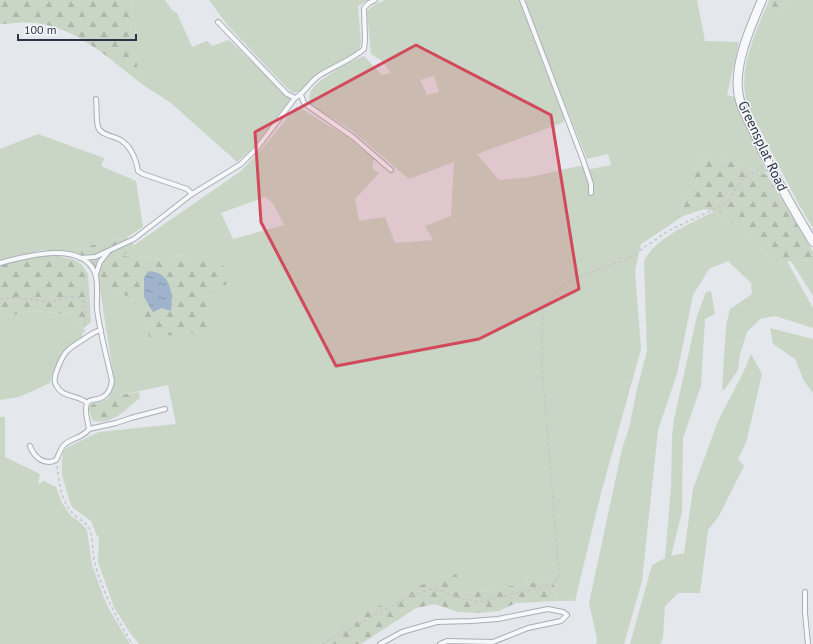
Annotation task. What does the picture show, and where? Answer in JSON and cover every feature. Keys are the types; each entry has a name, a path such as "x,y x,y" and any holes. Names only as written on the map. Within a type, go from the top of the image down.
{"street":[{"name":"Greensplat Road","path":"762,0 751,25 739,65 738,91 744,110 768,164 813,242"}],"lane":[{"path":"80,258 95,257 134,239 192,194 241,164 257,148 295,98 301,95 319,76 358,54 364,49 364,8 375,0"},
{"path":"522,0 583,160 591,184 591,193"},
{"path":"218,22 287,94 295,98"},
{"path":"301,95 304,103 354,137 391,170"},
{"path":"96,99 98,127 104,134 122,140 128,146 138,165 138,171 142,174 187,189 192,194"},
{"path":"89,429 86,411 87,403 92,399 104,397 110,390 112,381 97,309 96,274 100,262 109,251"},
{"path":"0,262 46,253 69,254 87,261 96,274"},
{"path":"87,403 83,399 72,397 60,391 55,384 55,377 60,362 66,351 76,342 87,337 94,331 101,330"},
{"path":"30,446 32,452 38,459 45,462 52,462 56,460 64,444 86,433 89,429 165,410"},
{"path":"806,592 805,613 808,644"},
{"path":"380,644 402,632 437,622 498,619 548,609 563,612 567,615 561,621 528,628 493,642 448,641 440,644"}],"path":[{"path":"322,644 410,596 430,589 480,602 554,584 559,577 542,367 542,325 545,308 554,294 565,283 579,276 626,260 668,231 721,206 729,200 742,179 768,164"},
{"path":"0,299 28,299 48,303 78,297 82,300 86,307 84,335 87,337"},
{"path":"56,460 58,481 64,502 73,514 83,521 89,529 94,563 111,607 132,644"}],"highlighted area":[{"path":"416,45 551,115 579,289 479,339 336,366 261,222 255,132"}],"green space":[{"path":"0,0 132,0 130,39 143,85 94,47 67,32 52,26 33,22 0,24"},
{"path":"132,0 165,0 171,9 177,13 192,47 207,41 212,46 229,40 287,96 291,98 254,147 237,162 171,103 143,85 130,39"},
{"path":"209,0 369,0 358,6 361,42 359,50 316,75 300,91 294,93 290,91 228,26"},
{"path":"385,0 519,0 564,121 477,154 499,180 530,177 579,166 591,169 611,165 608,154 587,159 525,0 697,0 705,41 739,42 727,95 734,97 768,176 703,151 677,218 685,215 641,244 635,271 641,349 601,493 575,601 557,601 553,579 468,593 339,627 318,644 139,644 128,630 114,607 98,562 99,538 91,521 72,507 69,500 62,474 63,452 68,447 99,432 176,424 168,385 121,395 108,400 112,391 114,380 100,289 111,289 137,301 144,315 149,337 205,290 230,284 213,259 197,259 182,255 166,259 122,256 134,245 241,171 265,145 297,106 349,138 374,159 372,168 379,173 355,199 359,221 385,217 395,243 433,240 425,226 451,216 454,162 409,179 351,130 309,104 310,92 320,81 343,66 364,56 382,75 391,73 382,61 371,54 367,13 372,7","holes":["434,76 439,92 427,95 420,80","265,197 273,203 284,225 233,239 221,213"]},
{"path":"769,0 794,0 778,11 768,3"},
{"path":"794,0 813,0 813,228 798,203 748,106 745,93 744,80 749,53 768,3 778,11"},
{"path":"38,134 104,158 101,166 136,181 143,227 127,237 67,251 42,250 18,256 25,258 0,264 0,149"},
{"path":"703,151 768,176 813,252 813,260 776,262 719,212 704,209 677,218"},
{"path":"715,211 719,212 776,262 787,261 813,308 813,328 775,316 760,319 747,332 740,354 738,370 725,389 722,390 726,326 730,309 752,294 751,283 728,261 709,269 693,295 677,374 658,430 642,581 624,644 596,644 597,639 589,603 622,449 629,428 647,351 644,261 650,252 666,238"},
{"path":"127,237 134,245 123,256 166,259 182,255 197,259 213,259 233,272 230,284 205,290 209,332 149,337 144,315 137,301 111,289 100,289 97,272 92,262 83,255 67,251"},
{"path":"37,256 56,256 73,259 81,264 88,274 91,322 83,329 71,314 31,311 0,318 0,263"},
{"path":"813,260 813,296 791,261"},
{"path":"711,291 715,314 705,319 701,386 683,438 682,512 671,556 684,553 693,489 718,421 743,373 751,354 762,374 746,443 738,459 744,466 719,516 708,530 700,593 678,593 665,606 663,638 660,644 630,644 652,565 665,558 671,487 672,437 674,419 697,316 706,292"},
{"path":"31,311 71,314 83,329 82,337 60,356 50,383 19,397 0,400 0,318"},
{"path":"770,328 813,339 813,393 804,381 795,359 773,344"},
{"path":"139,392 140,398 118,416 106,421 99,422 92,420 89,408 92,404 121,395"},
{"path":"0,417 5,417 5,457 40,474 38,484 44,481 56,487 62,503 71,516 80,522 87,530 92,565 104,598 130,644 0,644"},
{"path":"456,574 468,593 553,579 557,601 516,603 499,611 479,613 458,612 435,604 416,608 361,644 318,644 339,627 418,586"}],"water":[{"path":"150,271 160,274 167,281 172,296 171,311 162,308 153,312 144,297 144,278"}]}
